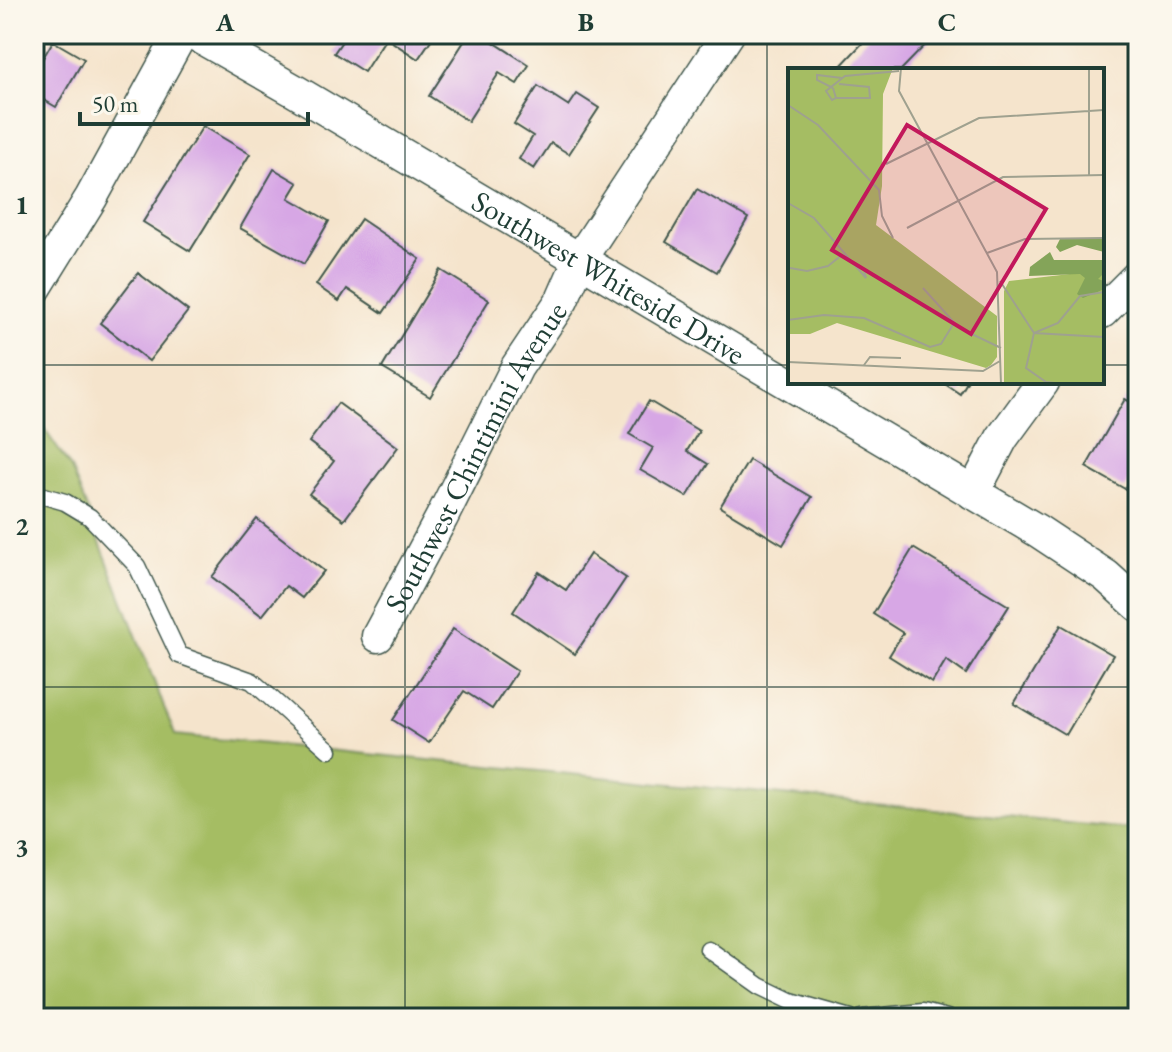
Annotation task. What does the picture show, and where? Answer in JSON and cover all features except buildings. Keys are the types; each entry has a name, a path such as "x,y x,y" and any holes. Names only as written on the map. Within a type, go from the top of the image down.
{"street":[{"path":"34,290 91,198 181,34"},
{"name":"Southwest Whiteside Drive","path":"195,34 788,383"},
{"name":"Southwest Chintimini Avenue","path":"378,636 517,367 562,300 580,259 728,34"},
{"path":"1104,310 1138,276"},
{"name":"Southwest Whiteside Drive","path":"790,384 1038,531 1106,576 1138,605"},
{"path":"973,493 1002,438 1042,384"}],"lane":[{"path":"34,493 65,502 90,517 137,566 179,655 252,681 329,750"},
{"path":"708,949 770,991 791,1001 851,1018"},
{"path":"862,1018 923,1012 947,1018"}],"green space":[{"path":"34,414 71,468 175,735 1138,830 1138,1018 34,1018"}]}
